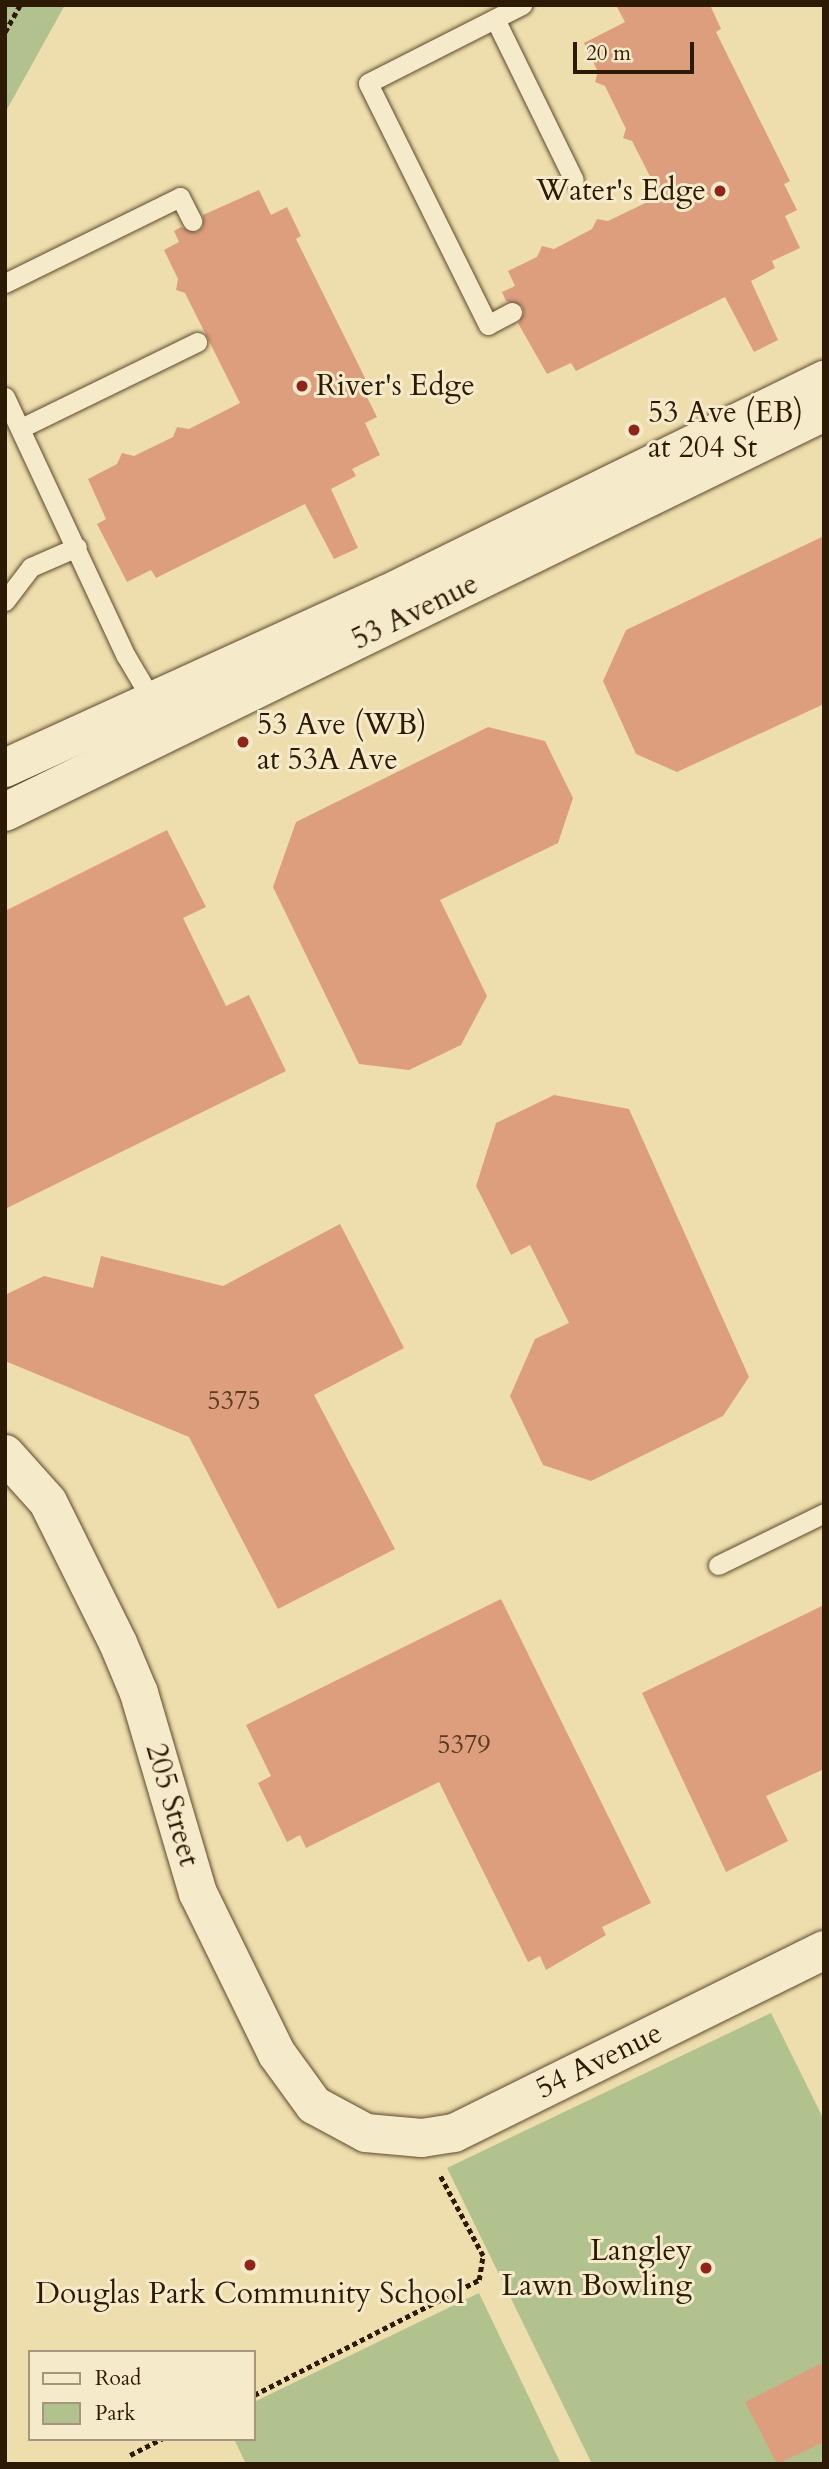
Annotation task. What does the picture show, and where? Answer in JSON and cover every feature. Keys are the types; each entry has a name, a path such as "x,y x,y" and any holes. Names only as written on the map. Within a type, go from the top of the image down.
{"street":[{"name":"53 Avenue","path":"5,813 161,717 387,594 824,380"},
{"name":"53 Avenue","path":"5,768 161,717 824,412"},
{"name":"205 Street","path":"5,1454 48,1502 124,1655 198,1893 277,2054 314,2105 366,2133"},
{"name":"54 Avenue","path":"366,2133 422,2138 454,2133 824,1950"}],"lane":[{"path":"512,312 488,325 368,83 522,5"},
{"path":"495,19 574,180"},
{"path":"5,284 180,197 192,221"},
{"path":"21,428 197,342"},
{"path":"5,397 126,656 161,717"},
{"path":"5,601 32,567 77,547"},
{"path":"718,1565 824,1513"}],"path":[{"path":"5,32 20,5"},
{"path":"256,2394 479,2280 483,2256 439,2173"},
{"path":"130,2455 158,2441"}],"green space":[{"path":"5,5 65,5 5,113"},
{"path":"771,2013 824,2120 824,2464 592,2464 447,2168"},
{"path":"479,2293 561,2464 246,2464 235,2441 256,2441 256,2401"}],"building":[{"name":"Water's Edge","path":"616,5 710,5 721,29 716,32 790,181 784,184 797,210 785,216 800,248 772,261 775,268 751,281 778,340 754,352 725,297 576,371 571,363 547,374 518,323 524,313 522,306 506,301 502,292 515,286 508,271 537,257 542,246 554,249 592,229 597,219 608,221 660,196 632,141 623,138 626,129 605,86 595,82 598,72 584,43 625,22"},
{"name":"River's Edge","path":"259,190 271,215 287,207 301,236 296,239 370,388 364,391 377,417 365,423 380,455 352,469 356,476 331,489 358,548 334,559 305,504 156,578 151,570 127,582 97,524 106,519 88,479 117,464 122,453 134,456 173,437 177,427 189,429 240,403 185,293 176,290 178,279 164,250 179,242 174,231 181,227 197,232 203,227 203,215"},
{"path":"824,536 824,704 677,772 636,754 603,681 626,630"},
{"path":"488,727 545,741 573,798 558,843 440,900 487,996 461,1045 409,1070 359,1064 273,887 296,822"},
{"path":"167,830 206,907 183,918 226,1006 249,995 286,1071 5,1209 5,911"},
{"path":"554,1095 629,1109 749,1377 723,1416 591,1481 543,1465 510,1396 535,1339 569,1323 530,1245 511,1255 476,1186 496,1123"},
{"path":"340,1224 404,1348 314,1395 395,1549 278,1609 189,1437 5,1361 5,1295 44,1276 93,1288 101,1256 223,1286"},
{"path":"501,1599 651,1903 602,1927 606,1935 546,1970 540,1956 528,1962 439,1782 306,1848 300,1835 287,1842 258,1783 271,1776 246,1725"},
{"path":"824,1605 824,1769 766,1796 788,1841 726,1872 642,1693"},
{"path":"824,2362 824,2442 777,2464 745,2402"}],"place":[{"name":"Water's Edge","path":"720,191"},
{"name":"River's Edge","path":"302,386"},
{"name":"53 Ave (EB) at 204 St","path":"634,430"},
{"name":"53 Ave (WB) at 53A Ave","path":"243,742"},
{"name":"Douglas Park Community School","path":"250,2265"},
{"name":"Langley Lawn Bowling","path":"706,2268"}]}
